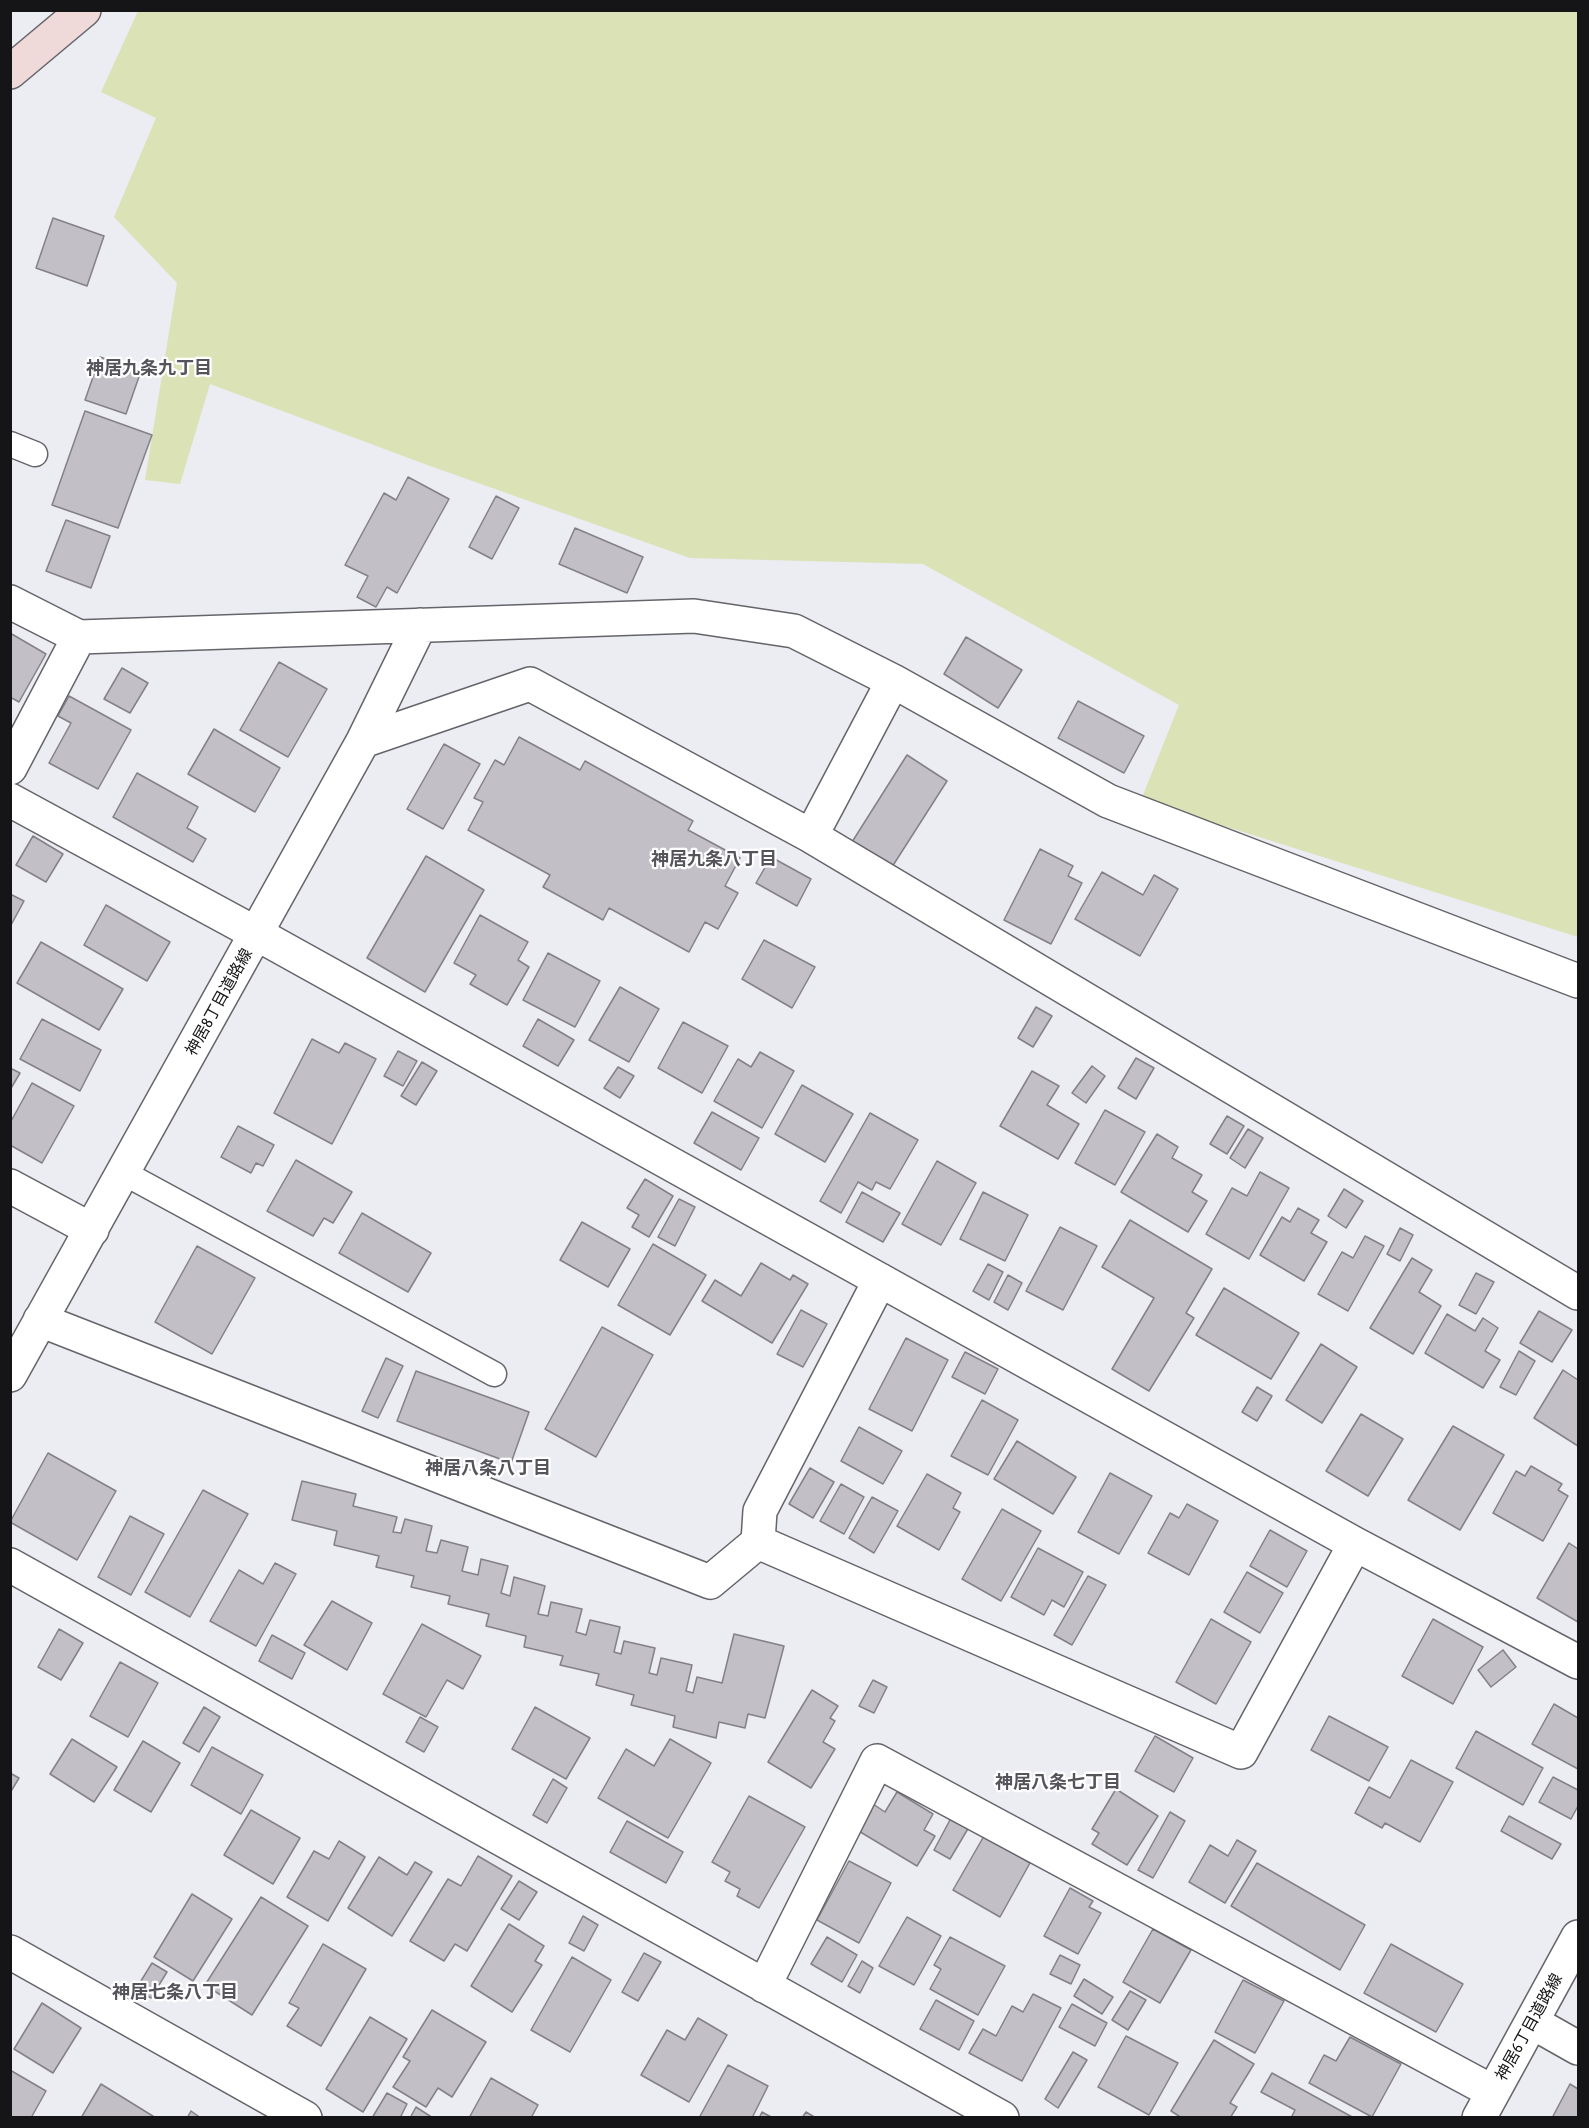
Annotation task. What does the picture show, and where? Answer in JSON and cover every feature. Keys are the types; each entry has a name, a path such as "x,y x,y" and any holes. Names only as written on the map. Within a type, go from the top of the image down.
{"street":[{"path":"10,72 84,10"},
{"path":"10,602 79,637 694,616 794,631 893,681 1108,801 1578,981"},
{"name":"神居8丁目道路線","path":"10,1376 363,741 420,625"},
{"path":"10,768 79,637"},
{"path":"811,836 893,681"},
{"path":"363,741 530,684 811,836 1578,1293"},
{"path":"10,800 256,934 1355,1544 1578,1662"},
{"path":"10,1186 92,1230"},
{"path":"40,1320 710,1582 758,1542 760,1511 880,1280"},
{"path":"758,1542 1241,1752 1355,1544"},
{"path":"10,1565 1002,2118"},
{"path":"764,1986 877,1761 1486,2105"},
{"name":"神居6丁目道路線","path":"1486,2105 1578,1937"},
{"path":"10,1952 305,2118"},
{"path":"1532,2022 1578,2048"}],"lane":[{"path":"10,444 35,454"},
{"path":"124,1173 494,1374"}],"green space":[{"path":"138,11 1578,11 1578,937 1141,800 1179,705 923,564 690,558 430,466 210,384 180,484 145,480 177,283 114,217 156,118 101,92"}],"building":[{"path":"53,218 104,236 87,286 36,268"},
{"path":"100,357 141,371 126,414 85,400"},
{"path":"85,411 152,435 118,528 52,505"},
{"path":"408,477 449,499 397,593 387,587 376,607 357,597 368,576 345,565 384,493 396,500"},
{"path":"496,496 519,508 492,559 469,547"},
{"path":"66,520 110,536 91,588 46,571"},
{"path":"575,528 643,557 627,593 559,564"},
{"path":"10,633 46,654 19,702 10,697"},
{"path":"966,637 1022,670 998,708 944,674"},
{"path":"279,662 327,689 288,757 240,730"},
{"path":"122,668 148,683 130,713 104,699"},
{"path":"69,696 131,730 98,789 49,763 71,723 58,716"},
{"path":"1078,701 1144,736 1124,773 1058,738"},
{"path":"214,729 280,768 255,812 188,774"},
{"path":"519,737 580,770 585,761 693,821 688,830 740,858 725,886 738,893 718,929 705,922 689,952 609,908 603,920 543,887 550,875 468,830 483,802 474,798 495,760 504,765"},
{"path":"444,744 480,764 443,829 407,809"},
{"path":"907,755 947,781 892,867 852,842"},
{"path":"137,773 198,807 187,828 206,839 193,862 113,817"},
{"path":"33,836 63,854 46,882 16,865"},
{"path":"1040,849 1073,866 1068,876 1082,883 1051,944 1004,920"},
{"path":"426,856 484,890 425,992 367,958"},
{"path":"771,857 811,879 797,906 756,883"},
{"path":"1102,872 1143,895 1154,875 1178,889 1140,956 1075,919"},
{"path":"10,894 24,901 10,927"},
{"path":"106,905 170,942 147,981 84,945"},
{"path":"480,915 528,942 518,960 529,967 507,1005 470,984 476,975 454,963"},
{"path":"764,940 815,967 792,1008 742,979"},
{"path":"41,942 123,989 99,1030 17,983"},
{"path":"548,953 600,981 575,1027 523,1000"},
{"path":"620,987 659,1009 629,1062 589,1040"},
{"path":"1036,1007 1052,1016 1033,1047 1018,1038"},
{"path":"42,1019 101,1050 80,1091 20,1059"},
{"path":"538,1019 574,1040 558,1066 523,1046"},
{"path":"683,1022 728,1046 702,1093 658,1068"},
{"path":"312,1039 339,1053 345,1043 376,1059 332,1144 274,1113"},
{"path":"398,1051 417,1061 403,1086 384,1076"},
{"path":"760,1052 794,1071 762,1128 714,1101 738,1059 751,1067"},
{"path":"1136,1058 1154,1068 1136,1099 1118,1088"},
{"path":"422,1062 437,1071 416,1105 401,1096"},
{"path":"1092,1066 1105,1076 1086,1103 1072,1093"},
{"path":"618,1067 634,1076 620,1098 604,1088"},
{"path":"10,1068 20,1073 10,1090"},
{"path":"1032,1071 1059,1086 1047,1105 1079,1124 1058,1159 1000,1126"},
{"path":"32,1083 74,1106 42,1163 10,1145 10,1123"},
{"path":"802,1085 853,1114 825,1162 775,1134"},
{"path":"1105,1110 1145,1132 1115,1185 1075,1163"},
{"path":"712,1112 759,1138 741,1170 694,1143"},
{"path":"870,1113 918,1140 890,1189 876,1182 872,1190 858,1182 841,1213 820,1201"},
{"path":"1227,1116 1244,1126 1227,1154 1210,1144"},
{"path":"238,1126 274,1145 263,1166 256,1163 251,1173 221,1157"},
{"path":"1248,1129 1263,1138 1245,1168 1230,1158"},
{"path":"1157,1134 1178,1147 1172,1158 1202,1175 1192,1192 1207,1201 1188,1232 1121,1192"},
{"path":"296,1160 352,1192 333,1223 324,1218 313,1236 267,1211"},
{"path":"937,1161 976,1183 941,1245 902,1224"},
{"path":"1260,1172 1289,1188 1249,1259 1206,1234 1232,1188 1247,1196"},
{"path":"645,1179 673,1196 649,1237 632,1227 639,1215 627,1208"},
{"path":"1344,1189 1363,1201 1346,1228 1328,1216"},
{"path":"862,1192 900,1213 883,1242 846,1222"},
{"path":"983,1192 1028,1215 1005,1261 960,1239"},
{"path":"679,1199 695,1207 675,1246 658,1237"},
{"path":"1298,1208 1319,1220 1311,1233 1327,1242 1304,1281 1260,1255 1282,1217 1290,1222"},
{"path":"362,1213 431,1253 408,1292 339,1253"},
{"path":"1130,1220 1212,1269 1186,1313 1194,1318 1149,1391 1112,1369 1154,1298 1102,1267"},
{"path":"582,1222 630,1249 608,1287 560,1260"},
{"path":"1060,1227 1097,1246 1063,1310 1026,1291"},
{"path":"1400,1228 1413,1235 1400,1261 1387,1254"},
{"path":"1365,1236 1384,1246 1348,1311 1318,1294 1342,1252 1353,1258"},
{"path":"653,1244 706,1275 670,1335 618,1305"},
{"path":"197,1246 255,1278 212,1354 155,1322"},
{"path":"1412,1258 1432,1270 1419,1292 1441,1306 1413,1354 1370,1328"},
{"path":"761,1263 790,1280 793,1275 808,1284 772,1343 702,1301 715,1280 741,1296"},
{"path":"988,1264 1003,1272 989,1300 973,1291"},
{"path":"1476,1273 1494,1282 1476,1314 1459,1305"},
{"path":"1008,1275 1022,1283 1008,1310 994,1302"},
{"path":"1224,1288 1299,1333 1271,1379 1196,1335"},
{"path":"801,1310 827,1324 803,1367 777,1354"},
{"path":"1539,1311 1572,1330 1552,1362 1520,1343"},
{"path":"1447,1314 1475,1331 1483,1318 1498,1328 1485,1351 1500,1360 1483,1388 1425,1353"},
{"path":"602,1327 653,1355 596,1457 545,1429"},
{"path":"906,1338 948,1360 912,1431 869,1409"},
{"path":"1321,1344 1357,1367 1322,1423 1286,1400"},
{"path":"1519,1351 1535,1361 1516,1395 1500,1387"},
{"path":"965,1352 998,1369 985,1394 952,1377"},
{"path":"386,1358 403,1366 378,1418 362,1411"},
{"path":"1563,1370 1578,1380 1578,1446 1534,1418"},
{"path":"416,1371 529,1412 511,1463 397,1421"},
{"path":"1257,1387 1272,1396 1257,1421 1242,1412"},
{"path":"982,1400 1018,1420 988,1475 951,1456"},
{"path":"1361,1414 1403,1439 1368,1496 1326,1471"},
{"path":"1453,1426 1504,1455 1460,1530 1408,1500"},
{"path":"859,1427 902,1451 883,1484 841,1461"},
{"path":"1017,1441 1076,1477 1053,1514 994,1479"},
{"path":"48,1453 116,1491 77,1560 10,1522"},
{"path":"1531,1466 1562,1484 1558,1490 1568,1496 1543,1541 1493,1513 1516,1471 1525,1476"},
{"path":"810,1468 834,1482 813,1518 789,1504"},
{"path":"1110,1473 1152,1496 1119,1554 1078,1532"},
{"path":"927,1474 961,1493 953,1508 960,1512 939,1550 897,1526"},
{"path":"302,1481 356,1494 353,1506 397,1517 393,1532 401,1533 405,1519 432,1526 426,1551 437,1553 441,1540 468,1547 462,1571 478,1575 481,1559 508,1566 501,1593 510,1596 514,1577 545,1586 538,1614 548,1616 551,1602 582,1609 576,1632 586,1635 590,1620 620,1627 614,1652 621,1654 624,1641 655,1648 649,1673 657,1675 661,1658 692,1665 686,1691 693,1693 697,1677 722,1683 734,1634 784,1646 765,1718 748,1714 745,1728 719,1722 716,1738 673,1727 675,1716 631,1705 634,1695 596,1685 599,1674 560,1665 563,1656 524,1647 526,1636 486,1626 489,1614 448,1604 450,1596 411,1587 414,1576 376,1567 379,1556 334,1545 337,1531 292,1520"},
{"path":"841,1484 864,1497 844,1534 820,1521"},
{"path":"203,1490 248,1514 190,1617 145,1592"},
{"path":"872,1497 898,1511 874,1553 849,1538"},
{"path":"1187,1504 1218,1521 1189,1575 1148,1553 1170,1513 1179,1518"},
{"path":"1002,1509 1041,1531 1001,1601 962,1579"},
{"path":"130,1516 164,1534 131,1595 98,1577"},
{"path":"1270,1530 1307,1551 1287,1587 1250,1566"},
{"path":"1569,1543 1578,1549 1578,1622 1537,1598"},
{"path":"1038,1548 1083,1572 1064,1607 1052,1600 1044,1615 1011,1597"},
{"path":"275,1563 296,1574 256,1646 210,1621 239,1570 263,1584"},
{"path":"1247,1572 1283,1593 1260,1633 1224,1612"},
{"path":"1088,1576 1106,1585 1072,1645 1054,1635"},
{"path":"332,1601 372,1623 347,1670 304,1645"},
{"path":"1211,1619 1251,1642 1216,1704 1176,1682"},
{"path":"1433,1619 1483,1647 1453,1704 1402,1676"},
{"path":"422,1624 481,1656 463,1689 447,1680 426,1717 383,1694"},
{"path":"59,1629 83,1643 61,1680 38,1667"},
{"path":"272,1635 305,1653 292,1679 259,1661"},
{"path":"1503,1650 1516,1667 1491,1687 1478,1670"},
{"path":"120,1662 158,1683 128,1737 90,1716"},
{"path":"873,1680 887,1687 874,1713 859,1706"},
{"path":"812,1690 838,1706 830,1718 835,1721 823,1742 835,1749 811,1788 768,1762"},
{"path":"1554,1704 1578,1718 1578,1769 1532,1744"},
{"path":"204,1707 220,1717 199,1752 183,1743"},
{"path":"535,1707 590,1738 566,1779 512,1749"},
{"path":"1329,1716 1388,1747 1369,1781 1311,1750"},
{"path":"420,1717 438,1727 424,1752 406,1742"},
{"path":"1476,1731 1543,1768 1523,1805 1456,1768"},
{"path":"1155,1736 1193,1758 1174,1792 1135,1771"},
{"path":"72,1739 117,1767 94,1802 50,1774"},
{"path":"670,1739 711,1763 668,1838 598,1798 626,1749 654,1766"},
{"path":"143,1741 180,1763 151,1812 114,1790"},
{"path":"212,1747 263,1775 241,1814 191,1785"},
{"path":"1411,1760 1453,1782 1420,1842 1385,1823 1382,1828 1355,1813 1369,1787 1390,1798"},
{"path":"10,1773 19,1778 10,1793"},
{"path":"1553,1777 1578,1790 1578,1806 1571,1819 1539,1802"},
{"path":"553,1779 567,1788 547,1823 533,1815"},
{"path":"1116,1789 1158,1816 1127,1865 1092,1844 1099,1833 1092,1829"},
{"path":"897,1792 933,1814 924,1830 935,1836 917,1866 857,1830 873,1804 885,1812"},
{"path":"749,1796 805,1827 759,1908 737,1896 740,1889 725,1881 730,1872 712,1862"},
{"path":"251,1810 300,1838 273,1884 224,1855"},
{"path":"1170,1812 1185,1821 1153,1878 1138,1870"},
{"path":"1509,1816 1561,1844 1552,1859 1501,1831"},
{"path":"951,1818 969,1827 950,1859 934,1850"},
{"path":"627,1821 683,1852 666,1883 610,1852"},
{"path":"984,1836 1030,1863 1000,1917 953,1890"},
{"path":"1237,1840 1256,1851 1225,1903 1189,1882 1210,1845 1228,1856"},
{"path":"339,1841 365,1857 328,1921 287,1897 314,1851 329,1859"},
{"path":"478,1856 512,1876 467,1951 455,1944 444,1961 410,1941 448,1879 461,1886"},
{"path":"379,1857 407,1875 415,1862 432,1872 392,1936 348,1908"},
{"path":"849,1861 891,1883 859,1943 817,1920"},
{"path":"1257,1863 1365,1925 1340,1970 1231,1906"},
{"path":"519,1881 537,1892 519,1920 501,1909"},
{"path":"1070,1888 1093,1901 1089,1907 1101,1913 1078,1954 1044,1936"},
{"path":"192,1894 232,1919 193,1981 154,1957"},
{"path":"261,1897 308,1926 252,2015 205,1985"},
{"path":"583,1916 598,1925 584,1951 569,1943"},
{"path":"907,1917 941,1936 914,1985 879,1966"},
{"path":"509,1924 544,1946 535,1961 542,1965 512,2012 471,1986"},
{"path":"1153,1929 1191,1950 1160,2003 1123,1982"},
{"path":"827,1937 857,1955 842,1982 811,1964"},
{"path":"950,1937 1005,1966 978,2015 930,1989 941,1969 934,1965"},
{"path":"323,1944 366,1969 321,2046 287,2026 299,2008 289,2003"},
{"path":"1391,1944 1463,1984 1436,2032 1364,1993"},
{"path":"644,1953 661,1962 638,2001 622,1992"},
{"path":"1060,1955 1080,1965 1071,1984 1050,1974"},
{"path":"572,1957 611,1980 570,2052 531,2030"},
{"path":"862,1961 873,1968 860,1993 848,1986"},
{"path":"152,1963 167,1972 151,1998 136,1989"},
{"path":"1084,1979 1113,1997 1102,2014 1074,1996"},
{"path":"1243,1980 1284,2001 1255,2053 1215,2032"},
{"path":"1130,1991 1146,2000 1128,2030 1112,2020"},
{"path":"1033,1994 1061,2008 1022,2081 969,2053 983,2029 996,2036 1012,2006 1023,2012"},
{"path":"936,2000 974,2021 959,2050 920,2029"},
{"path":"42,2003 81,2028 53,2073 14,2049"},
{"path":"1072,2004 1107,2023 1095,2046 1059,2027"},
{"path":"432,2010 486,2042 452,2097 438,2088 426,2107 393,2087 410,2061 403,2057"},
{"path":"370,2017 407,2039 363,2112 326,2089"},
{"path":"698,2018 727,2035 689,2102 641,2075 667,2030 685,2040"},
{"path":"1126,2036 1178,2063 1149,2115 1098,2087"},
{"path":"1350,2037 1401,2064 1372,2117 1309,2083 1324,2055 1336,2061"},
{"path":"1214,2040 1254,2064 1230,2103 1237,2107 1230,2118 1182,2118 1171,2111"},
{"path":"1073,2052 1087,2060 1058,2108 1045,2099"},
{"path":"728,2065 768,2086 752,2118 699,2118"},
{"path":"10,2070 46,2091 31,2118 10,2118"},
{"path":"1272,2073 1354,2118 1291,2118 1295,2110 1261,2092"},
{"path":"491,2078 538,2105 531,2118 469,2118"},
{"path":"101,2084 156,2118 81,2118"},
{"path":"1570,2084 1578,2089 1578,2118 1552,2118"},
{"path":"387,2093 407,2104 400,2118 372,2118"},
{"path":"416,2107 433,2118 410,2118"},
{"path":"191,2111 201,2118 187,2118"},
{"path":"762,2112 773,2118 759,2118"},
{"path":"806,2112 816,2118 802,2118"}],"district":[{"name":"神居九条九丁目","path":"149,368"},
{"name":"神居九条八丁目","path":"714,859"},
{"name":"神居八条八丁目","path":"488,1468"},
{"name":"神居八条七丁目","path":"1058,1782"},
{"name":"神居七条八丁目","path":"175,1992"}]}
